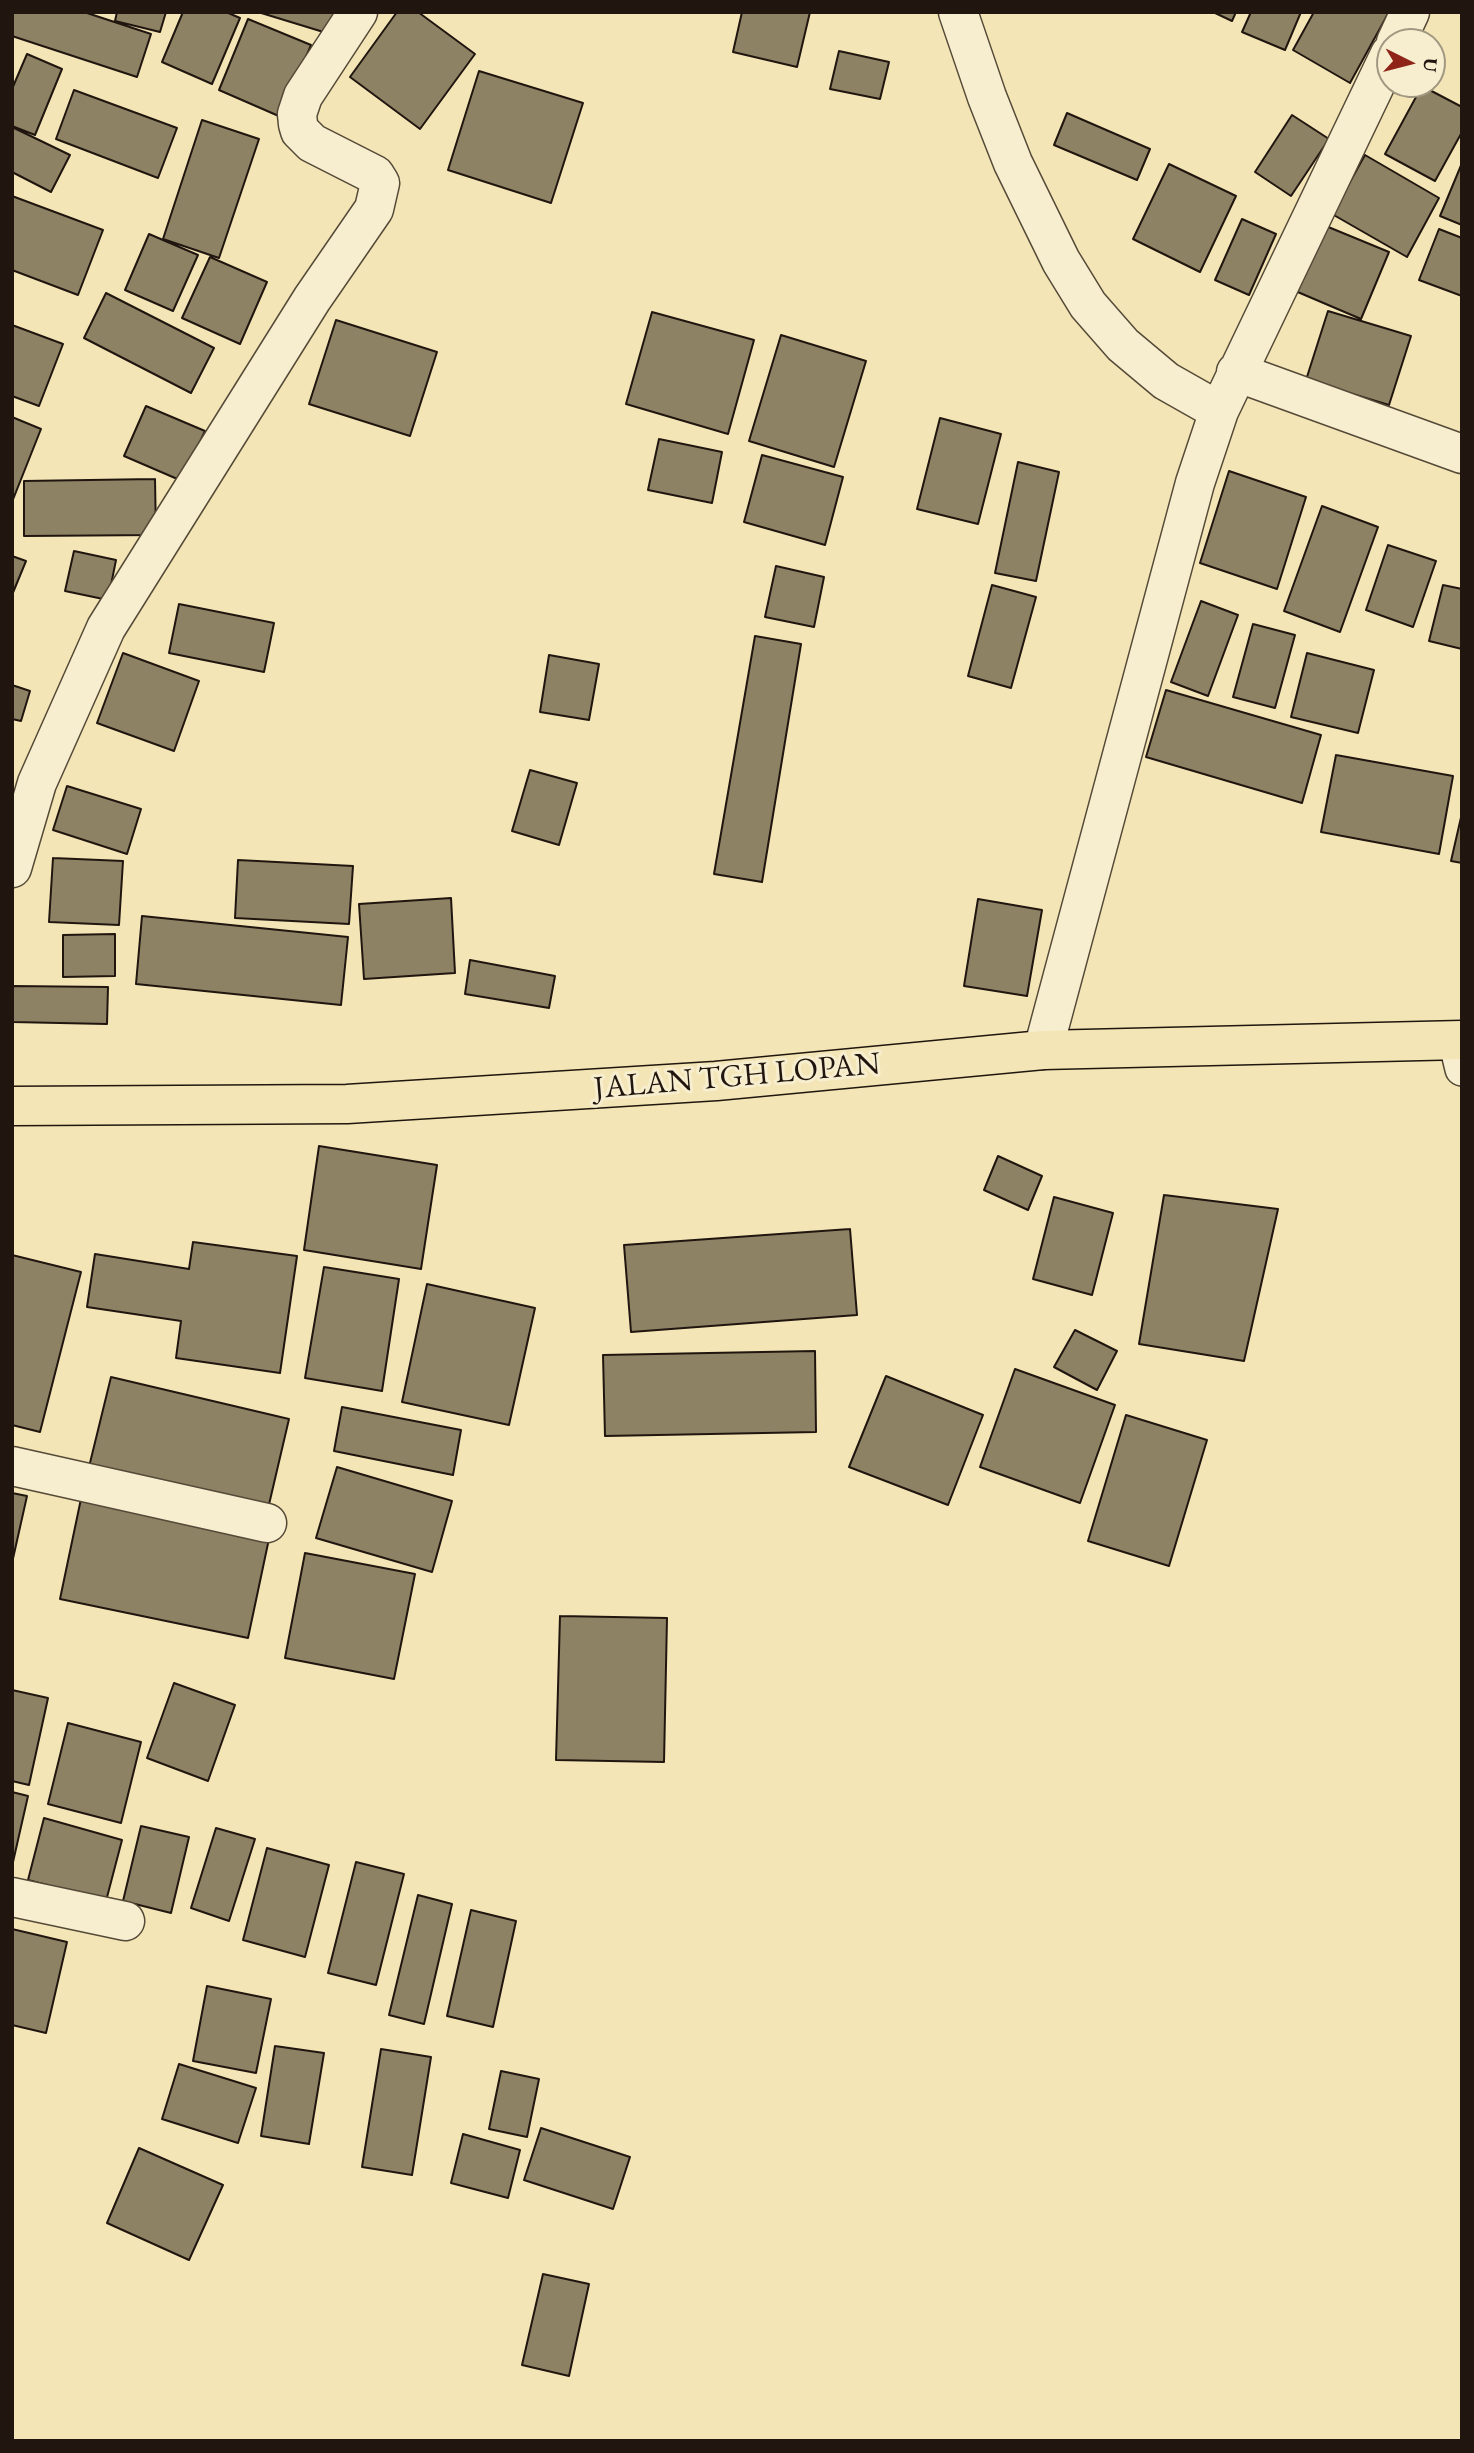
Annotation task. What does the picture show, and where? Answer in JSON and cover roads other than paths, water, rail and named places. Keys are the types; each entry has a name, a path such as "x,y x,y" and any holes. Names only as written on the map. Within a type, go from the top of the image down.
{"highway":[{"name":"JALAN TGH LOPAN","path":"12,1106 360,1103 716,1082 1043,1050 1460,1050"}],"street":[{"path":"12,868 37,783 106,628 312,299 374,209 380,183 375,175 312,143 300,131 297,114 303,96 358,12"},
{"path":"958,12 1013,163 1061,261 1088,304 1123,345 1166,381 1219,411"},
{"path":"1403,28 1410,12"},
{"path":"1043,1050 1195,483 1219,411 1376,83"},
{"path":"1236,372 1462,454"},
{"path":"12,1466 267,1523"},
{"path":"12,1897 125,1921"}]}
